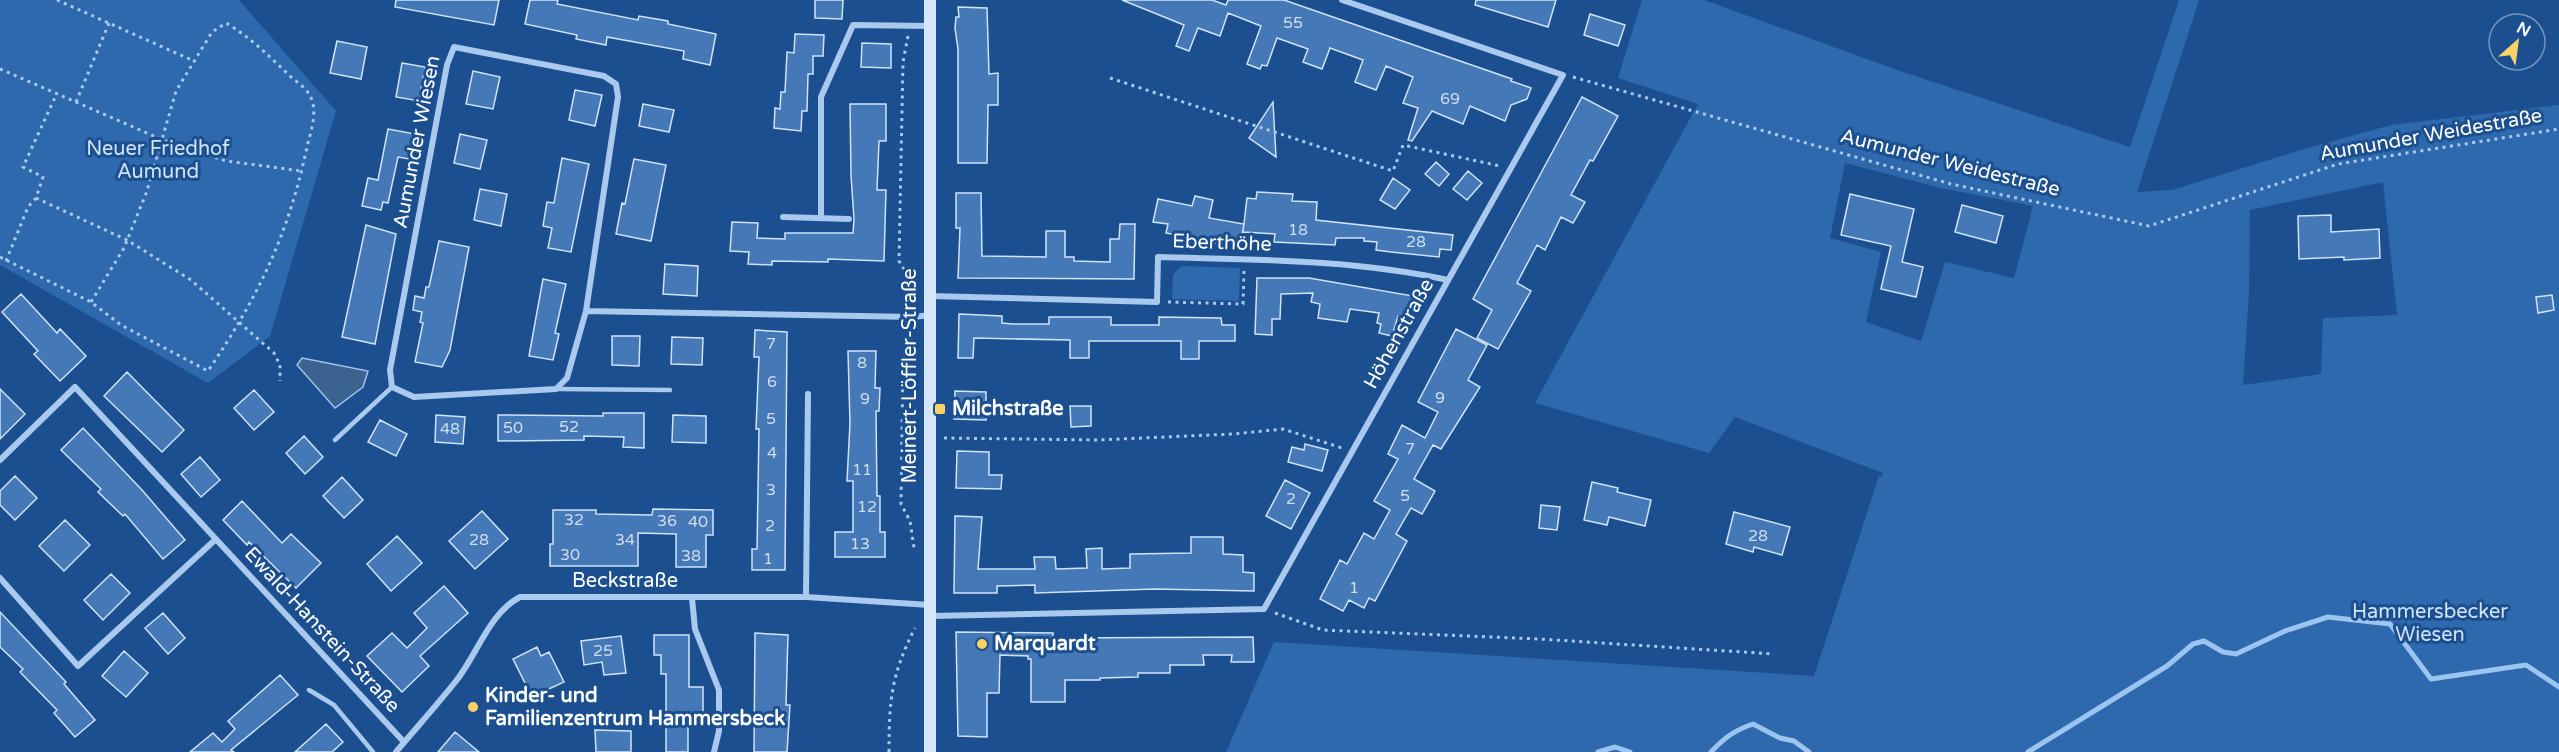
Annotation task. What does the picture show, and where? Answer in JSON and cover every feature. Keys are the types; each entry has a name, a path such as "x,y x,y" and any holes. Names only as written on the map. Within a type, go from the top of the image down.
{"street":[{"name":"Meinert-Löffler-Straße","path":"930,0 930,438 927,608 930,752"},
{"path":"1342,0 1563,75"},
{"path":"821,218 821,97 853,25 930,26"},
{"name":"Aumunder Wiesen","path":"392,387 390,370 447,65 454,47 604,76 616,84 618,97 586,311 567,378 556,389"},
{"name":"Höhenstraße","path":"1264,609 1563,75"},
{"path":"783,217 849,219"},
{"name":"Eberthöhe","path":"1157,302 1158,257 1359,266 1414,272 1448,280"},
{"path":"930,296 1157,302"},
{"path":"586,311 914,317 930,315"},
{"name":"Ewald-Hanstein-Straße","path":"0,460 75,387 404,742"},
{"path":"392,387 414,397 556,389"},
{"path":"806,597 808,394"},
{"path":"0,578 78,666 216,539"},
{"name":"Beckstraße","path":"396,752 458,679 498,616 510,602 520,597 806,597 927,608"},
{"path":"692,598 695,629 719,690 719,731 714,752"},
{"path":"927,608 1264,609"}],"lane":[{"path":"335,440 392,387"},
{"path":"556,389 670,390"},
{"path":"309,690 334,705 373,752"}],"path":[{"path":"57,0 194,62"},
{"path":"76,102 110,23"},
{"path":"0,257 91,302 121,325 208,371 239,324 267,274 287,222 302,171 315,111 309,94 244,34 226,23 212,32 176,91 147,190 127,240 91,302"},
{"path":"911,24 903,62 898,261 915,287 913,337 903,360 901,504 910,521 914,556"},
{"path":"0,69 163,140 226,161 302,171"},
{"name":"Aumunder Weidestraße","path":"1563,75 1951,184 2149,226 2338,164 2559,129"},
{"path":"1110,78 1393,171 1403,145 1511,168"},
{"path":"6,261 28,207 36,198 43,177 23,167 57,93"},
{"path":"36,198 127,240 191,280 274,353 280,365 280,381"},
{"path":"1157,302 1243,304 1244,260"},
{"path":"930,438 1097,440 1233,434 1283,429 1353,451"},
{"path":"889,752 892,686 903,651 927,608"},
{"path":"1264,609 1323,630 1539,639 1774,654"}],"green space":[{"name":"Neuer Friedhof Aumund","path":"0,0 239,0 336,111 270,336 208,383 0,265"},
{"name":"Hammersbecker Wiesen","path":"1642,0 1704,0 1897,70 2130,147 2179,0 2199,0 2137,192 2172,190 2391,125 2559,105 2559,752 1226,752 1274,642 1814,676 1879,476 1882,477 1883,473 1735,417 1709,453 1535,403 1698,104 1618,78","holes":["1845,163 1941,188 2033,206 2014,278 1945,262 1921,341 1866,322 1881,252 1830,238","2383,182 2397,315 2323,318 2321,374 2243,385 2249,293 2250,210"]},
{"path":"1181,266 1240,268 1239,301 1172,299 1173,275"}],"shaded area":[{"path":"302,358 368,371 363,387 335,408 297,365"}],"building":[{"path":"396,0 499,0 494,25 395,7"},
{"path":"530,0 558,0 557,4 638,20 639,16 668,21 668,24 716,34 710,65 683,59 684,51 607,37 606,45 576,39 577,35 525,24"},
{"path":"815,0 843,0 842,19 815,18"},
{"path":"1122,0 1212,0 1226,5 1228,0 1284,0 1512,79 1511,81 1531,88 1527,99 1511,105 1505,121 1470,106 1463,124 1432,111 1412,141 1408,140 1418,108 1403,103 1413,77 1386,66 1376,90 1355,82 1363,60 1330,48 1322,69 1303,62 1308,49 1277,38 1267,66 1262,65 1260,69 1247,64 1261,26 1228,13 1220,36 1198,28 1189,51 1176,46 1184,25"},
{"path":"1476,0 1556,0 1548,27 1475,5"},
{"path":"958,7 987,8 989,74 998,73 998,105 988,105 987,163 958,163 958,49 955,28 956,17 959,17"},
{"path":"1590,14 1625,25 1618,46 1584,35"},
{"path":"795,34 824,35 823,56 813,56 813,74 808,74 807,111 802,111 801,131 774,128 775,108 780,109 781,92 785,92 787,52 794,53"},
{"path":"337,41 367,47 361,79 330,73"},
{"path":"862,43 891,44 891,68 861,67"},
{"path":"402,63 425,67 419,101 396,97"},
{"path":"473,71 500,77 493,109 466,104"},
{"path":"575,90 602,95 595,126 569,120"},
{"path":"1582,97 1618,116 1571,195 1585,202 1573,223 1561,217 1545,250 1537,245 1517,283 1531,291 1498,349 1477,338 1492,310 1473,299"},
{"path":"1273,102 1276,157 1249,138"},
{"path":"643,104 674,110 669,132 639,126"},
{"path":"850,104 886,104 886,141 879,141 877,190 886,190 884,261 828,259 828,262 772,261 772,265 748,264 749,252 730,251 732,222 758,223 757,238 785,239 785,233 853,233"},
{"path":"388,129 415,134 409,159 398,157 388,203 383,202 381,210 362,206 368,178 378,180"},
{"path":"460,134 487,140 480,169 454,163"},
{"path":"562,158 589,164 571,252 548,248 552,228 543,226 547,202 554,203"},
{"path":"634,159 666,165 651,241 616,234"},
{"path":"1436,162 1449,174 1439,186 1425,174"},
{"path":"1468,171 1482,183 1467,200 1453,189"},
{"path":"1393,178 1410,190 1395,209 1380,200"},
{"path":"480,189 507,194 501,226 474,220"},
{"path":"1257,192 1293,194 1292,201 1317,202 1316,220 1453,235 1451,250 1440,249 1439,257 1376,250 1377,242 1364,241 1364,238 1336,238 1335,245 1274,242 1275,234 1243,232 1247,198 1256,199"},
{"path":"956,193 981,193 982,256 1046,257 1046,231 1065,231 1065,257 1074,257 1074,261 1110,262 1110,239 1119,239 1120,224 1135,224 1134,279 958,278 960,228 956,228"},
{"path":"1850,194 1914,209 1902,262 1923,267 1916,297 1881,289 1891,246 1841,235"},
{"path":"1195,196 1213,200 1209,218 1244,224 1240,248 1166,233 1168,224 1153,222 1158,199 1192,206"},
{"path":"1962,205 2003,216 1996,243 1955,232"},
{"path":"2331,215 2331,232 2379,229 2380,258 2299,259 2298,216"},
{"path":"366,225 396,234 375,344 342,337"},
{"path":"439,241 469,247 450,350 442,367 415,362 423,323 420,322 422,312 413,310 415,296 424,298 426,287 429,287"},
{"path":"665,264 698,266 697,296 663,294"},
{"path":"1257,278 1309,278 1413,296 1408,318 1398,316 1392,336 1379,333 1381,324 1377,323 1379,313 1350,309 1347,322 1318,318 1320,304 1311,302 1313,293 1281,294 1280,319 1272,319 1272,335 1255,334"},
{"path":"543,279 566,284 555,333 559,334 553,360 529,356"},
{"path":"21,294 57,333 60,329 86,356 60,381 34,354 38,351 2,312"},
{"path":"2552,295 2554,310 2538,313 2536,297"},
{"path":"959,314 1002,316 1002,323 1013,324 1049,324 1049,317 1111,317 1111,325 1159,325 1159,317 1221,318 1222,325 1235,325 1235,341 1199,341 1199,359 1181,359 1181,341 1089,341 1089,358 1070,358 1070,340 974,338 973,358 958,358"},
{"path":"1456,329 1487,345 1468,380 1480,387 1441,449 1433,445 1414,479 1435,491 1422,514 1411,508 1396,534 1407,541 1375,601 1369,598 1364,608 1349,600 1343,611 1320,599 1340,560 1347,564 1364,533 1374,539 1390,510 1374,501 1398,459 1388,454 1402,425 1425,438 1438,412 1418,402"},
{"path":"755,330 787,332 785,570 752,570 752,549 757,549 759,429 756,429 759,357 754,357"},
{"path":"612,336 640,336 639,366 612,365"},
{"path":"672,337 703,338 702,365 671,364"},
{"path":"848,351 876,351 875,388 880,388 879,411 876,411 877,496 880,496 880,532 885,532 885,557 835,557 835,532 853,532 853,481 847,481 850,423"},
{"path":"127,372 184,430 162,452 104,396"},
{"path":"0,389 25,414 0,439"},
{"path":"254,390 274,412 254,430 234,408"},
{"path":"955,391 986,392 986,420 954,419"},
{"path":"1070,406 1091,406 1091,426 1071,427"},
{"path":"603,413 644,413 644,448 623,447 624,437 584,436 584,440 498,441 498,415 603,416"},
{"path":"436,415 465,417 463,444 435,442"},
{"path":"673,415 706,416 706,443 672,442"},
{"path":"380,420 407,434 396,456 368,442"},
{"path":"83,428 142,490 185,540 163,559 125,514 123,516 98,492 101,489 61,450"},
{"path":"304,436 323,457 305,474 286,453"},
{"path":"1305,444 1328,450 1322,471 1288,462 1292,447 1304,450"},
{"path":"957,451 989,452 989,475 1002,475 1001,489 956,488"},
{"path":"200,457 220,480 201,497 181,474"},
{"path":"15,476 37,498 15,520 0,505 0,491"},
{"path":"342,477 363,500 344,518 323,496"},
{"path":"1285,480 1310,493 1291,529 1266,516"},
{"path":"1592,482 1618,488 1617,492 1651,500 1645,526 1609,517 1607,525 1584,520"},
{"path":"242,501 282,543 291,534 321,563 296,588 249,542 247,545 223,520"},
{"path":"1541,505 1560,507 1557,530 1539,528"},
{"path":"653,509 713,510 713,535 706,535 706,567 676,567 676,534 638,533 638,566 550,566 550,544 553,544 553,510 596,510 596,514 652,515"},
{"path":"482,511 508,539 475,569 449,541"},
{"path":"1734,512 1790,527 1782,555 1754,547 1753,552 1726,544"},
{"path":"955,516 982,517 978,569 1035,569 1034,557 1055,557 1056,569 1087,568 1086,549 1102,548 1102,569 1130,568 1130,554 1191,553 1191,537 1223,537 1223,554 1243,555 1243,572 1254,573 1254,591 1155,589 1035,593 1035,585 997,586 997,593 954,593"},
{"path":"65,520 90,545 64,571 39,546"},
{"path":"397,536 422,563 391,591 367,564"},
{"path":"111,574 130,593 103,620 84,600"},
{"path":"444,586 468,613 420,656 429,666 402,692 367,656 392,633 407,648 427,628 414,613"},
{"path":"0,612 66,682 64,684 95,720 75,737 54,713 57,710 20,672 23,669 0,647"},
{"path":"163,613 185,638 168,654 145,628"},
{"path":"956,632 1053,633 1053,638 1253,637 1254,662 1231,662 1232,655 1203,655 1204,665 1170,665 1170,673 1138,673 1138,677 1100,678 1100,680 1065,680 1065,702 1031,702 1031,659 1028,659 1028,656 1000,655 999,693 987,693 987,737 958,736"},
{"path":"755,633 788,635 786,705 790,705 787,752 754,752"},
{"path":"654,635 689,635 689,687 703,687 703,726 688,726 688,752 666,752 666,674 661,674 661,655 654,655"},
{"path":"621,636 626,673 604,675 602,662 584,665 581,641"},
{"path":"537,647 541,656 549,652 564,682 532,697 513,659"},
{"path":"124,651 148,673 126,697 102,676"},
{"path":"280,675 298,695 231,750 234,752 190,752 213,733 222,742 235,729 228,721"},
{"path":"326,724 343,742 332,752 295,752"},
{"path":"595,730 631,731 631,752 596,752"},
{"path":"455,732 479,752 438,752"}],"waterway":[{"path":"2028,752 2167,666 2193,644 2204,641 2223,652 2236,654 2285,631 2328,617 2390,624 2431,679 2526,665 2559,687"},
{"path":"1711,752 1730,735 1753,724 1780,738 1794,741 1809,752"},
{"path":"1598,752 1615,747 1630,752"}],"place":[{"name":"Milchstraße","path":"940,409"},
{"name":"Marquardt","path":"982,644"},
{"name":"Kinder- und Familienzentrum Hammersbeck","path":"473,707"}]}
